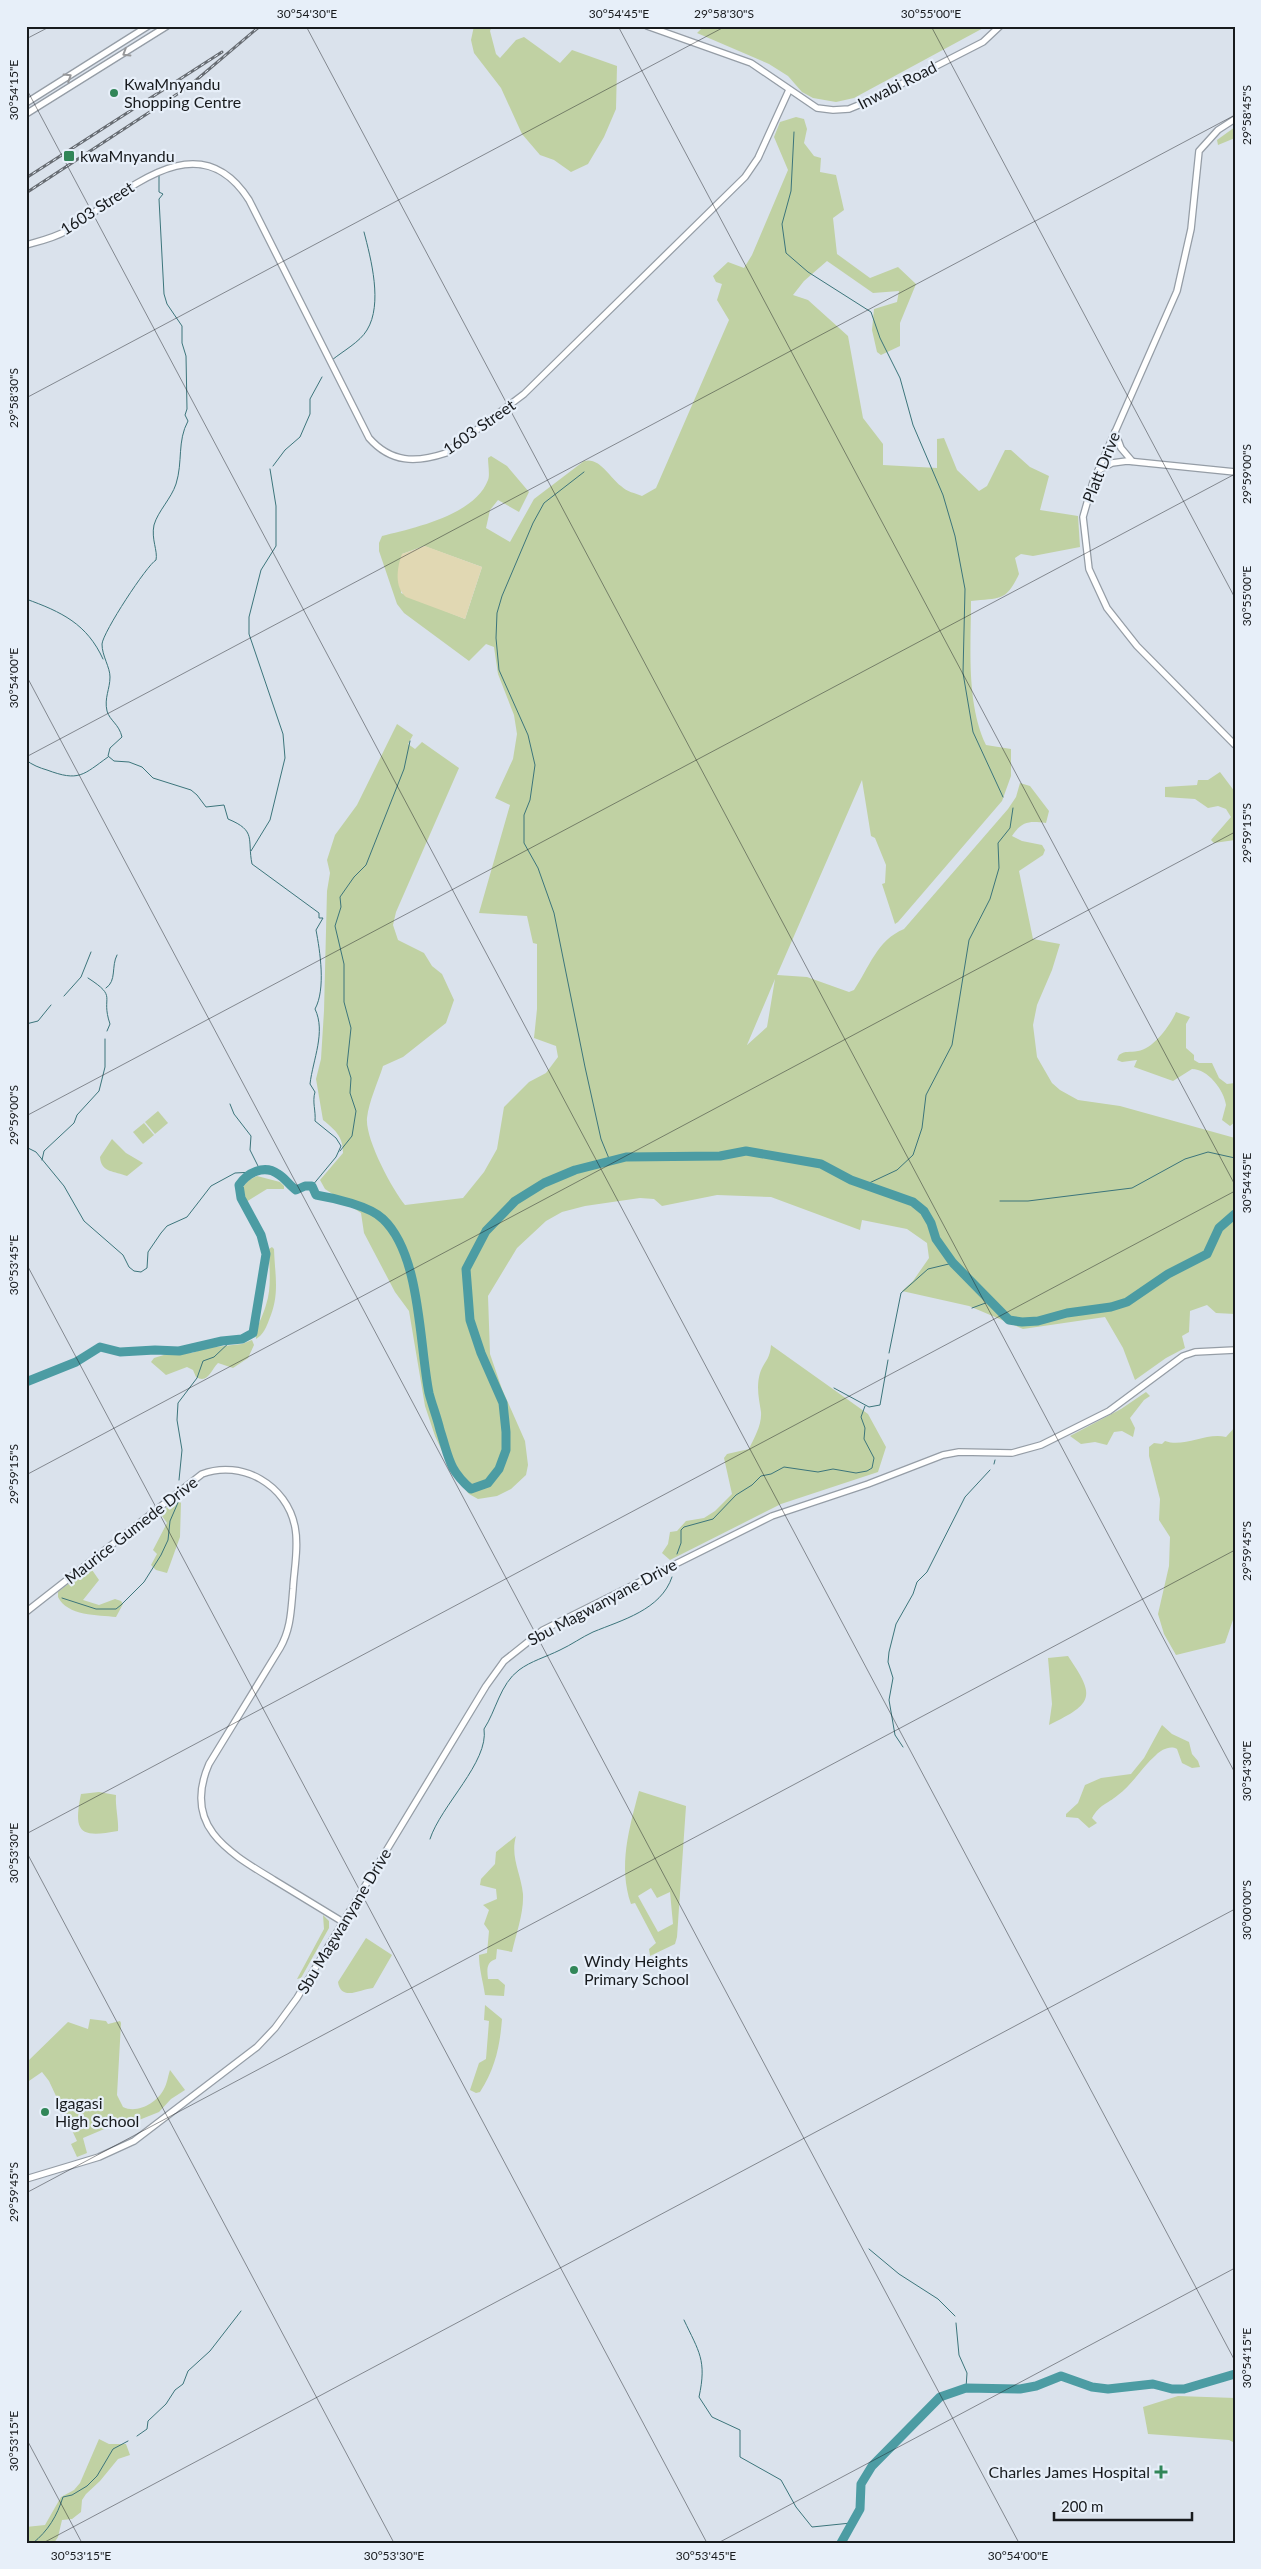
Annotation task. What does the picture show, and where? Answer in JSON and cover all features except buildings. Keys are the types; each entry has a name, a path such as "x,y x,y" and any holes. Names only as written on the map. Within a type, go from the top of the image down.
{"street":[{"path":"26,103 148,26"},
{"path":"26,114 167,26"},
{"path":"646,26 751,63 789,90"},
{"name":"Inwabi Road","path":"789,90 817,108 849,109 983,42 1000,26"},
{"name":"1603 Street","path":"26,245 64,232 158,170 192,165 214,170 231,180 249,200 368,438 382,451 400,460 431,458 446,453 524,394 745,177 758,158 789,90"},
{"name":"Platt Drive","path":"1235,120 1226,124 1210,137 1198,155 1188,238 1177,291 1085,503 1083,517 1086,550 1095,585 1120,626 1235,745"},
{"path":"1115,432 1121,448 1132,462"},
{"path":"1099,470 1112,463 1132,462 1235,472"},
{"name":"Sbu Magwanyane Drive","path":"26,2179 99,2157 125,2146 232,2068 275,2028 297,1998 496,1670 520,1647 543,1630 791,1508 868,1484 943,1455 959,1452 1012,1453 1036,1447 1109,1411 1183,1356 1195,1352 1235,1350"},
{"name":"Maurice Gumede Drive","path":"26,1612 202,1474 218,1470 243,1471 274,1488 285,1502 295,1528 296,1550 288,1631 210,1764 203,1781 202,1809 208,1827 215,1838 234,1856 343,1922"}],"green space":[{"path":"474,26 492,26 490,31 496,54 500,58 516,40 524,37 560,63 572,50 617,66 616,109 604,137 588,164 571,172 554,160 540,155 522,134 501,88 474,53 471,40"},
{"path":"704,26 987,26 854,98 836,102 813,98 802,92 788,76 769,64 697,33"},
{"path":"796,117 804,119 807,129 804,143 814,156 821,158 820,172 836,175 844,210 833,218 837,254 870,278 898,267 916,284 900,323 900,346 881,355 877,352 872,330 874,309 897,302 899,291 873,293 827,261 804,281 793,295 808,300 848,336 863,418 883,444 883,465 937,468 937,439 944,438 957,470 979,491 987,486 1005,450 1011,450 1030,467 1049,476 1040,510 1078,516 1080,547 1033,556 1021,554 1015,558 1019,574 1006,594 996,599 971,601 970,656 975,711 986,745 1011,749 1011,776 1002,801 895,924 882,884 885,883 886,865 875,838 871,836 862,780 777,975 807,977 849,992 854,990 880,947 904,929 1008,809 1016,797 1020,783 1030,786 1049,811 1046,823 1026,823 1019,827 1012,836 1022,841 1042,845 1045,850 1043,855 1019,871 1033,939 1060,944 1052,970 1037,1005 1033,1025 1037,1057 1052,1083 1078,1100 1120,1106 1235,1138 1235,1314 1216,1313 1207,1305 1190,1311 1189,1332 1182,1336 1185,1348 1166,1358 1135,1380 1123,1348 1105,1317 1023,1329 969,1306 902,1291 913,1281 929,1258 927,1243 907,1229 862,1220 860,1230 771,1197 717,1195 662,1206 654,1199 640,1198 585,1206 562,1212 546,1221 517,1248 488,1296 490,1354 502,1389 525,1441 528,1465 526,1475 511,1489 497,1496 478,1499 469,1494 453,1475 435,1436 425,1406 409,1311 395,1292 364,1233 361,1213 325,1189 320,1180 343,1153 340,1138 335,1130 323,1120 316,1079 321,1059 324,1011 327,891 330,873 327,860 335,835 357,805 397,724 413,735 408,744 415,749 422,742 459,768 396,912 393,925 398,940 424,953 432,966 442,974 454,1000 446,1023 403,1057 383,1066 367,1118 370,1138 375,1151 393,1188 405,1205 463,1198 484,1172 497,1149 504,1107 529,1082 546,1073 558,1057 556,1046 534,1038 537,1009 537,944 533,943 527,916 479,913 510,805 495,798 513,759 517,734 514,715 498,674 494,647 486,644 469,661 404,613 397,604 379,551 379,543 382,536 442,518 470,502 481,492 488,480 488,458 491,456 507,466 529,492 519,512 498,500 490,510 486,528 510,542 534,499 584,461 595,462 600,465 623,488 631,492 642,496 656,488 729,320 717,300 722,284 716,282 713,276 728,262 744,268 752,255 788,170 774,137 780,122","holes":["424,546 482,567 465,619 401,593 402,554","775,979 767,1027 747,1045"]},
{"path":"1235,127 1235,138 1218,145 1217,140"},
{"path":"1220,772 1235,792 1235,840 1214,843 1211,840 1231,817 1226,809 1218,806 1208,808 1195,799 1165,797 1165,787 1197,785 1198,780 1208,780"},
{"path":"1176,1012 1190,1017 1186,1024 1186,1048 1194,1055 1194,1060 1199,1063 1212,1063 1219,1078 1227,1084 1235,1083 1235,1122 1230,1126 1222,1120 1226,1105 1225,1099 1219,1087 1204,1073 1192,1069 1173,1081 1134,1067 1137,1060 1122,1062 1117,1060 1121,1053 1135,1052 1149,1046 1170,1024"},
{"path":"158,1111 168,1123 155,1134 145,1122"},
{"path":"144,1123 154,1135 143,1144 133,1132"},
{"path":"112,1139 126,1153 143,1163 127,1176 109,1171 101,1162 100,1157"},
{"path":"257,1176 280,1182 284,1189 267,1189 246,1202 243,1187 249,1180"},
{"path":"272,1247 274,1249 276,1277 275,1302 265,1328 256,1339 268,1298 270,1277 269,1249"},
{"path":"252,1340 254,1345 248,1358 233,1368 218,1363 204,1379 196,1377 193,1370 187,1367 166,1375 151,1362 154,1358 167,1354 192,1353 206,1348 242,1344"},
{"path":"771,1345 868,1414 886,1447 878,1472 781,1504 670,1560 662,1553 668,1544 670,1532 677,1531 686,1521 704,1518 715,1511 732,1494 724,1458 727,1454 749,1449 757,1431 761,1417 758,1383"},
{"path":"1146,1392 1150,1396 1144,1400 1130,1418 1135,1428 1133,1437 1122,1431 1114,1432 1107,1445 1095,1442 1081,1444 1070,1436 1121,1409"},
{"path":"1235,1427 1235,1614 1225,1643 1176,1655 1164,1634 1158,1614 1169,1566 1170,1537 1159,1520 1160,1499 1149,1456 1149,1447 1154,1443 1162,1444 1165,1441 1180,1443 1211,1436 1226,1437"},
{"path":"176,1499 181,1503 180,1537 167,1573 156,1570 151,1565 157,1554 153,1550 167,1523 160,1513"},
{"path":"90,1567 99,1580 83,1600 99,1605 115,1599 121,1601 123,1604 116,1617 92,1615 76,1611 68,1608 58,1597 58,1592"},
{"path":"1068,1656 1083,1681 1086,1697 1075,1711 1049,1725 1052,1704 1048,1658"},
{"path":"1162,1725 1172,1734 1189,1742 1192,1754 1200,1767 1192,1768 1182,1763 1177,1749 1166,1749 1158,1753 1123,1791 1098,1810 1092,1818 1097,1823 1089,1828 1078,1818 1066,1817 1066,1814 1078,1803 1085,1785 1101,1778 1131,1774 1144,1758"},
{"path":"639,1791 686,1806 677,1937 675,1944 650,1956 649,1949 656,1943 635,1903 631,1904 625,1876 626,1848","holes":["651,1888 657,1898 670,1892 673,1924 658,1932 638,1896"]},
{"path":"99,1792 116,1795 118,1831 95,1834 87,1833 79,1825 78,1817 81,1794"},
{"path":"516,1836 514,1851 523,1894 521,1916 512,1952 497,1949 496,1959 490,1962 488,1967 488,1979 498,1979 505,1985 504,1996 485,1995 479,1955 487,1953 489,1931 484,1924 489,1910 483,1905 497,1899 496,1889 480,1885 481,1879 495,1864 496,1852"},
{"path":"323,1915 329,1921 329,1928 301,1978 297,1979 324,1929"},
{"path":"366,1938 392,1955 373,1988 352,1993 343,1992 338,1982"},
{"path":"485,2005 502,2019 501,2029 493,2066 480,2092 476,2093 470,2090 479,2063 486,2059 489,2021 484,2020"},
{"path":"90,2019 106,2021 108,2024 120,2021 121,2023 117,2095 123,2107 134,2109 152,2103 164,2089 170,2070 185,2090 171,2099 159,2112 139,2120 128,2119 83,2138 87,2153 77,2157 71,2144 77,2141 49,2081 42,2072 26,2083 26,2063 68,2022 88,2029"},
{"path":"1178,2396 1235,2398 1235,2443 1229,2440 1148,2434 1143,2407"},
{"path":"99,2439 109,2444 126,2444 130,2455 118,2459 100,2481 86,2494 82,2500 81,2512 72,2519 62,2520 58,2537 54,2543 26,2543 26,2527 45,2525 61,2497 74,2490 80,2483"}],"sand":[{"path":"425,546 482,567 465,619 406,597 402,593 398,577 402,554"}],"waterway":[{"path":"794,132 791,191 782,224 786,253 808,272 871,312 880,338 900,378 913,425 943,495 955,536 965,589 963,673 973,732 1003,797"},
{"path":"159,176 159,192 163,194 159,199 164,294 167,304 182,326 182,343 186,356 187,409 185,415 188,421 182,436 176,484 154,525 153,535 156,560 126,599 104,637 102,644 110,677 106,702 107,711 122,737 110,748 108,756 114,761 129,762 142,767 153,778 191,790 206,807 224,805 228,819 237,823 247,832 252,864 319,913 319,918 323,918 316,930 321,981 315,1009 318,1018 319,1036 310,1084 315,1092 315,1121 336,1138 341,1146 336,1157 312,1186"},
{"path":"332,360 360,338 367,330 372,319 375,295 374,281 364,232"},
{"path":"273,466 285,450 300,437 310,414 310,399 322,377"},
{"path":"251,851 270,820 285,758 283,734 249,634 249,617 261,570 276,546 276,506 270,469"},
{"path":"584,472 544,503 533,523 502,596 497,613 496,638 499,670 528,735 535,765 530,800 524,815 524,843 538,868 554,913 601,1139 610,1161"},
{"path":"26,599 62,614 81,628 97,647 103,659"},
{"path":"340,1151 352,1136 356,1111 350,1093 351,1078 347,1065 351,1028 344,1002 344,964 335,926 341,907 340,897 354,877 366,865 404,769 410,741"},
{"path":"26,760 33,765 58,774 74,776 86,772 108,757"},
{"path":"865,1185 897,1170 913,1155 922,1128 926,1095 952,1045 969,940 990,899 999,868 998,843 1010,828 1013,808"},
{"path":"64,996 81,977 91,952"},
{"path":"106,988 112,981 117,955"},
{"path":"88,978 106,994 107,1015 110,1024 107,1031"},
{"path":"26,1024 38,1021 51,1005"},
{"path":"42,1160 44,1151 74,1123 77,1115 99,1091 105,1067 105,1039"},
{"path":"230,1104 234,1114 251,1136 250,1150 260,1170"},
{"path":"26,1147 36,1152 64,1186 84,1221 123,1255 129,1267 134,1271 141,1272 147,1268 148,1252 161,1233 167,1226 187,1217 211,1186 235,1173 254,1172"},
{"path":"26,1382 76,1362 100,1347 120,1352 179,1351 222,1341 242,1339 253,1333 266,1254 261,1235 241,1198 239,1185 246,1177 262,1170 273,1171 283,1177 296,1190 305,1186 312,1186 316,1195 342,1200 370,1210 383,1219 395,1235 405,1254 412,1277 430,1398 453,1469 471,1489 488,1483 499,1469 506,1450 506,1432 503,1403 481,1353 470,1320 466,1269 486,1231 515,1201 544,1183 575,1170 626,1157 720,1156 746,1151 821,1164 851,1180 913,1202 924,1211 931,1223 936,1239 953,1263 1009,1320 1022,1322 1038,1321 1067,1313 1111,1307 1127,1302 1168,1274 1207,1254 1219,1228 1235,1214"},
{"path":"1000,1201 1028,1201 1132,1188 1185,1159 1208,1152 1235,1158"},
{"path":"889,1353 901,1293 928,1269 953,1263"},
{"path":"972,1308 991,1301"},
{"path":"179,1480 182,1450 177,1420 178,1403 197,1378 203,1361 214,1357 233,1339"},
{"path":"834,1388 869,1407 880,1405 888,1360"},
{"path":"677,1554 681,1543 681,1530 684,1527 713,1519 736,1495 752,1485 761,1476 771,1474 784,1467 818,1472 833,1469 856,1473 872,1468 874,1458 864,1439 865,1428 861,1417 865,1406"},
{"path":"994,1464 995,1460"},
{"path":"903,1747 895,1735 889,1700 893,1678 888,1662 896,1624 913,1594 917,1582 927,1572 965,1497 990,1470"},
{"path":"62,1598 96,1609 116,1609 121,1605 144,1582 161,1555 168,1540 170,1521 180,1498"},
{"path":"430,1839 444,1812 472,1769 484,1742 484,1729 503,1690 513,1676 528,1664 650,1606 667,1588 672,1577"},
{"path":"869,2249 899,2274 938,2299 955,2316"},
{"path":"137,2436 147,2429 148,2421 166,2404 175,2390 183,2384 188,2371 210,2351 241,2311"},
{"path":"684,2320 702,2365 699,2397 712,2417 740,2430 740,2457 781,2480 796,2507 812,2527 851,2523"},
{"path":"956,2323 959,2355 967,2373 966,2388"},
{"path":"841,2543 860,2509 861,2484 872,2466 940,2397 966,2388 1020,2389 1036,2386 1061,2376 1092,2387 1108,2389 1153,2384 1172,2389 1184,2389 1235,2374"},
{"path":"33,2543 51,2523 63,2497 72,2495 87,2486 97,2476 113,2449 128,2441"}],"railway":[{"path":"26,193 188,87 260,26"},
{"path":"26,178 222,52"}],"place":[{"name":"KwaMnyandu Shopping Centre","path":"114,93"},
{"name":"kwaMnyandu","path":"69,156"},
{"name":"Windy Heights Primary School","path":"574,1970"},
{"name":"Igagasi High School","path":"45,2112"},
{"name":"Charles James Hospital","path":"1161,2472"}]}
